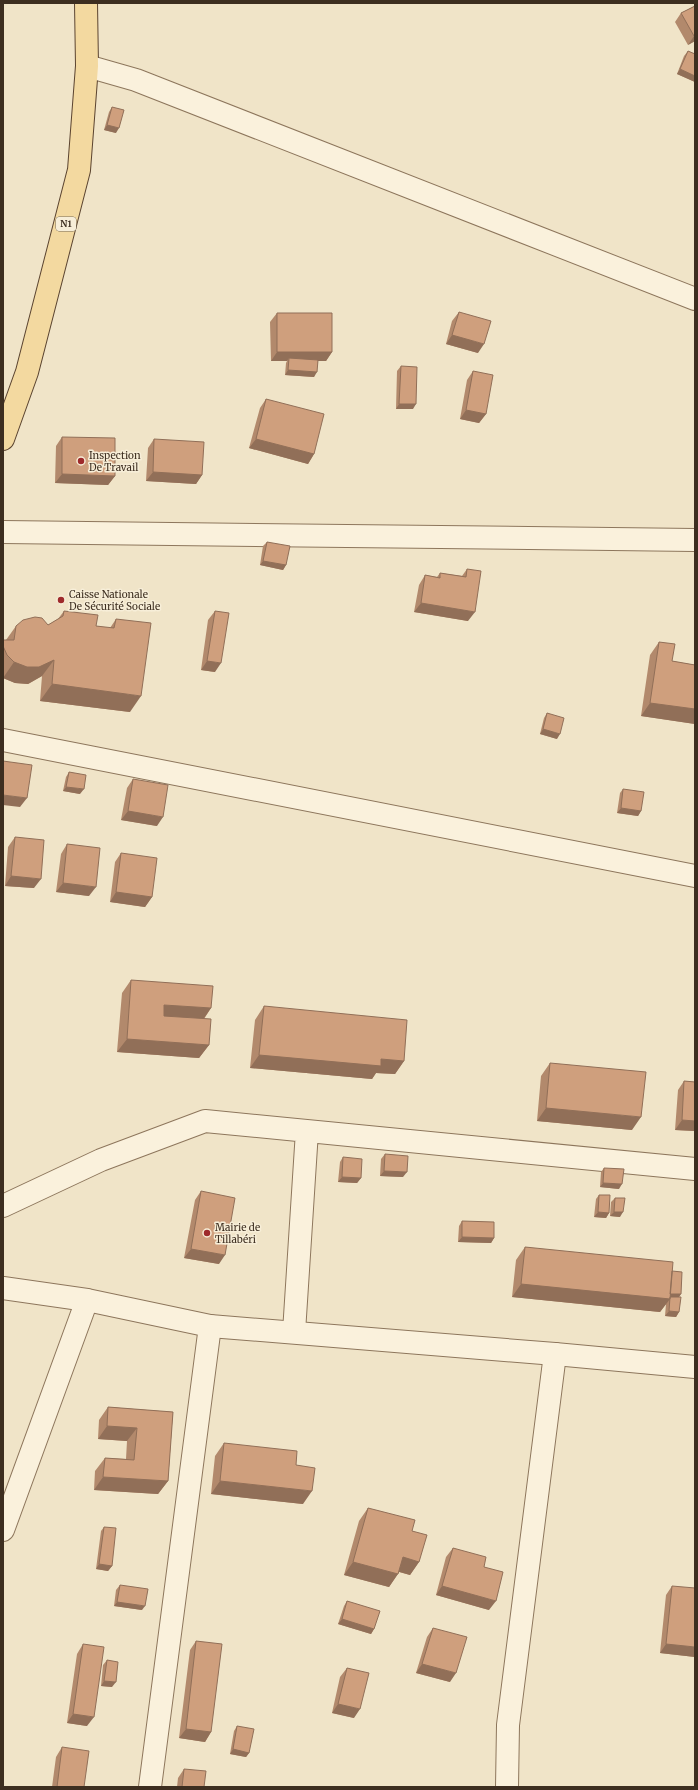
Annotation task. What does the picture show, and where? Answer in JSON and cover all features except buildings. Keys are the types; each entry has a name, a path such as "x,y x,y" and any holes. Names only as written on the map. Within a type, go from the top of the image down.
{"main road":[{"name":"N1","path":"3,438 27,372 79,170 87,66 86,3"}],"street":[{"path":"87,66 136,80 695,299"},
{"path":"3,532 695,540"},
{"path":"3,740 695,876"},
{"path":"3,1206 101,1160 205,1121 695,1169"},
{"path":"294,1332 307,1131"},
{"path":"3,1288 87,1300 210,1326 695,1367"},
{"path":"3,1530 87,1300"},
{"path":"150,1787 210,1326"},
{"path":"507,1787 508,1725 555,1354"}],"place":[{"name":"Inspection De Travail","path":"81,461"},
{"name":"Caisse Nationale De Sécurité Sociale","path":"61,600"},
{"name":"Mairie de Tillabéri","path":"207,1233"}]}
